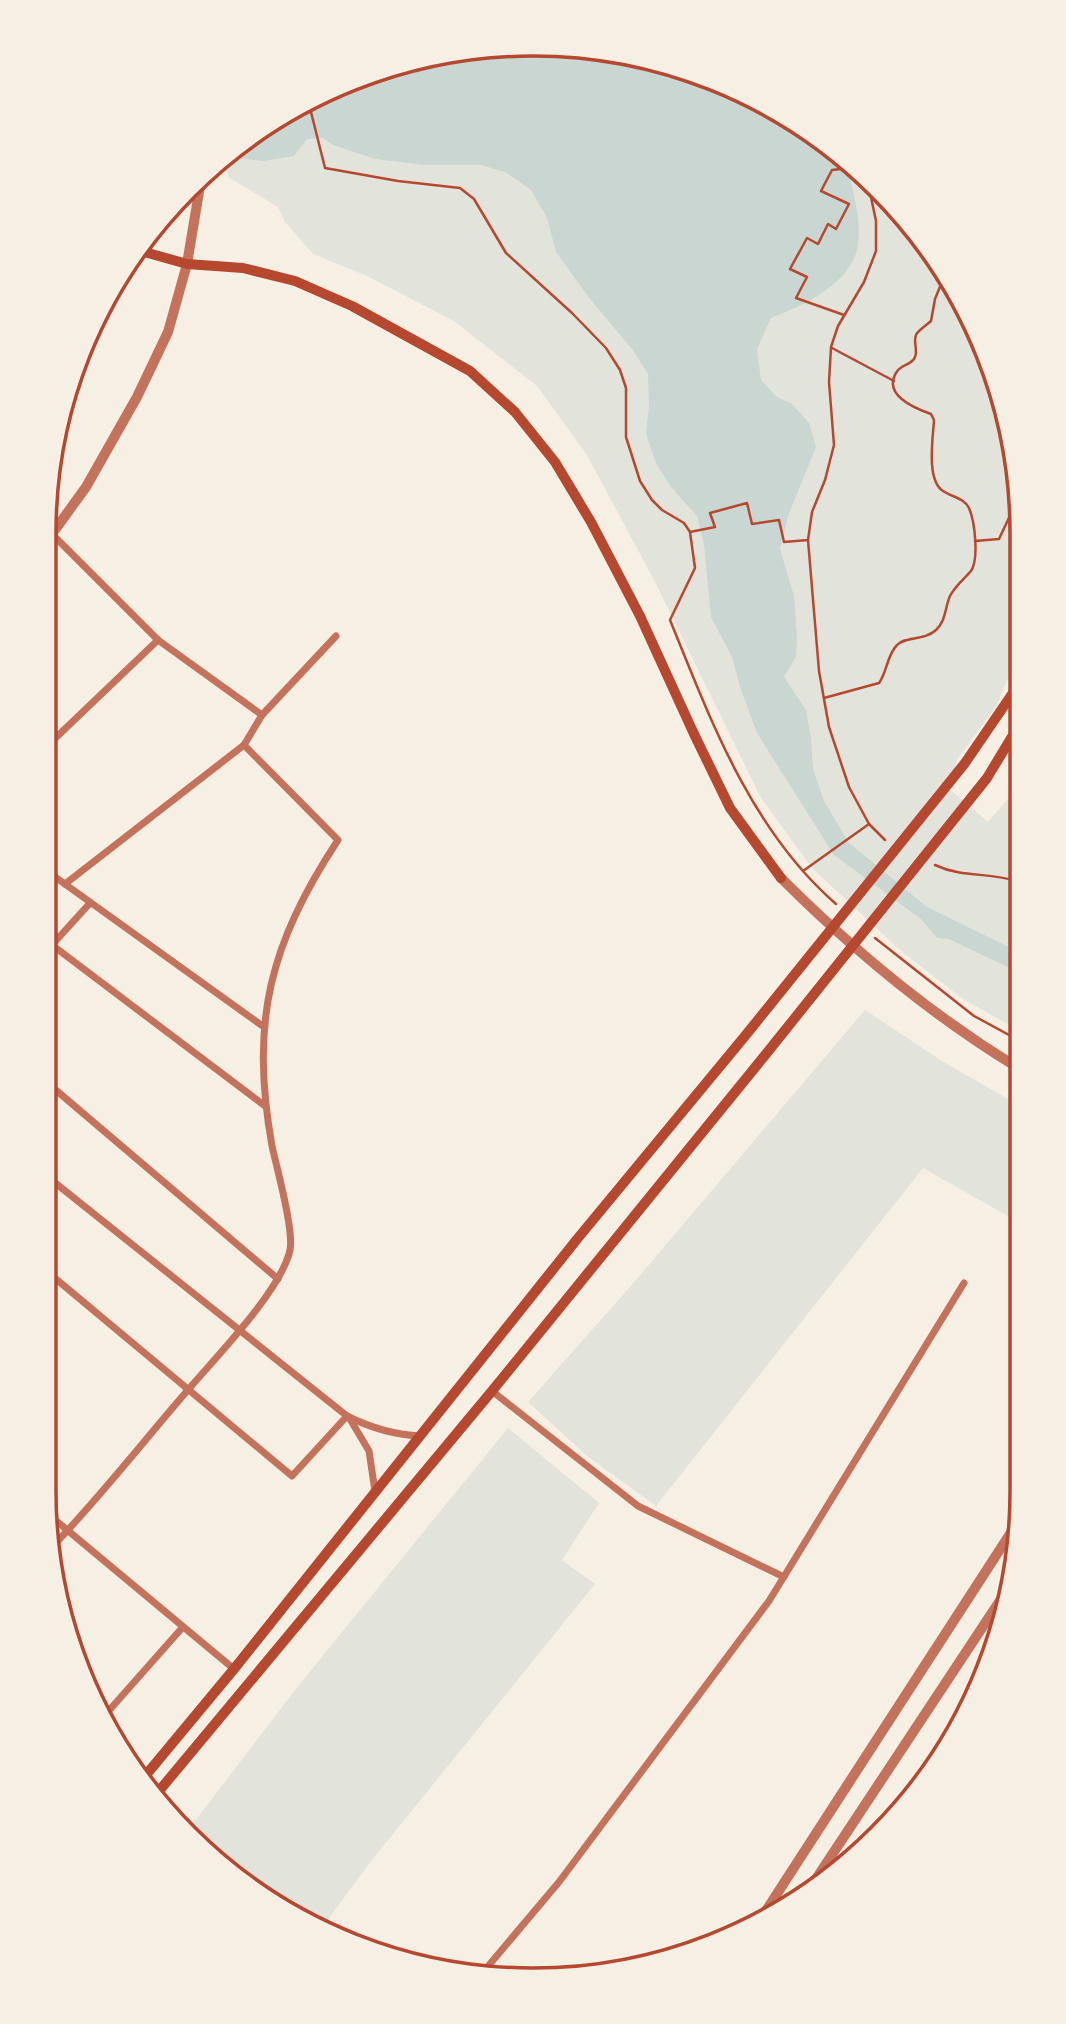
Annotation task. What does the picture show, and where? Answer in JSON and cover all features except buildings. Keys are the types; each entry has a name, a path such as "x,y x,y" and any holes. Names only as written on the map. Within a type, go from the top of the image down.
{"main road":[{"path":"148,253 187,264 243,268 295,281 352,306 470,371 515,412 555,462 591,522 640,616 730,808 781,878"},
{"path":"148,1772 965,763 1010,697"},
{"path":"161,1789 492,1391 766,1054 987,778 1010,740"}],"street":[{"path":"56,527 86,486 137,397 168,332 187,264 200,192"},
{"path":"56,545 158,640 262,715"},
{"path":"65,884 244,745 262,715 336,636"},
{"path":"56,737 158,640"},
{"path":"59,1540 240,1330 284,1270 291,1247 262,1075 267,998 277,956 313,878 338,840 244,745"},
{"path":"56,878 264,1027"},
{"path":"781,878 828,926 917,1000 1010,1063"},
{"path":"56,941 90,903"},
{"path":"56,949 265,1105"},
{"path":"56,1090 278,1279"},
{"path":"56,1184 347,1416 369,1451 375,1491"},
{"path":"56,1279 292,1476 347,1416"},
{"path":"488,1966 559,1882 769,1601 964,1283"},
{"path":"492,1391 638,1506 784,1577"},
{"path":"347,1416 384,1431 422,1436"},
{"path":"57,1522 233,1669"},
{"path":"770,1905 1007,1538"},
{"path":"822,1870 996,1607"},
{"path":"109,1710 182,1628"}],"path":[{"path":"311,111 325,168 398,181 460,188 474,199 506,253 606,348 620,370 626,388 626,437 640,481 652,500 662,510 684,523 690,533 695,568 670,620 725,752 784,850 839,907"},
{"path":"841,169 832,170 821,191 849,204 836,229 828,224 818,244 807,237 790,269 807,277 796,298 844,315"},
{"path":"871,197 876,221 876,251 831,347 834,446 807,540 811,605 829,727 849,787 869,824 880,838 890,843"},
{"path":"823,698 879,683 897,644 919,639 937,629 952,592 973,568 975,541 971,512 966,503 941,490 935,482 932,464 934,420 931,414 914,408 895,392 894,381 902,367 914,360 916,332 932,321 935,299 940,286"},
{"path":"831,347 894,381"},
{"path":"690,533 715,527 710,513 747,503 752,524 779,520 784,542 807,540"},
{"path":"975,541 999,539 1009,516"},
{"path":"803,871 869,824"},
{"path":"930,863 951,873 1010,879"},
{"path":"870,933 900,960 974,1016 1010,1036"}],"shaded area":[{"path":"533,56 626,65 716,92 798,136 849,175 859,234 854,258 847,270 825,291 771,318 757,349 761,380 777,397 792,404 809,423 816,447 788,516 780,549 794,596 797,637 796,657 784,677 806,710 813,769 824,801 849,843 927,907 1010,948 1010,968 949,939 937,938 921,919 834,855 757,733 732,657 711,617 704,545 697,516 671,487 656,463 646,434 648,374 632,349 590,299 556,252 547,218 531,190 505,172 481,165 425,165 375,159 333,145 323,138 307,139 294,156 263,161 239,158 268,136 350,92 440,65"},
{"path":"564,57 656,72 716,92 744,105 798,136 848,174 892,218 930,268 974,350 994,410 1006,471 1010,533 1010,673 997,705 958,758 947,787 988,822 1010,796 1010,1025 963,999 901,951 812,868 761,798 655,582 587,455 537,386 454,321 367,276 313,254 285,222 278,207 228,177 228,166 268,136 322,105 380,81 471,60"},
{"path":"865,1010 942,1061 1010,1100 1010,1217 923,1168 656,1506 587,1456 528,1402 630,1287"},
{"path":"508,1428 599,1503 562,1560 595,1584 372,1860 327,1921 268,1888 218,1850 192,1824 299,1685"}]}
